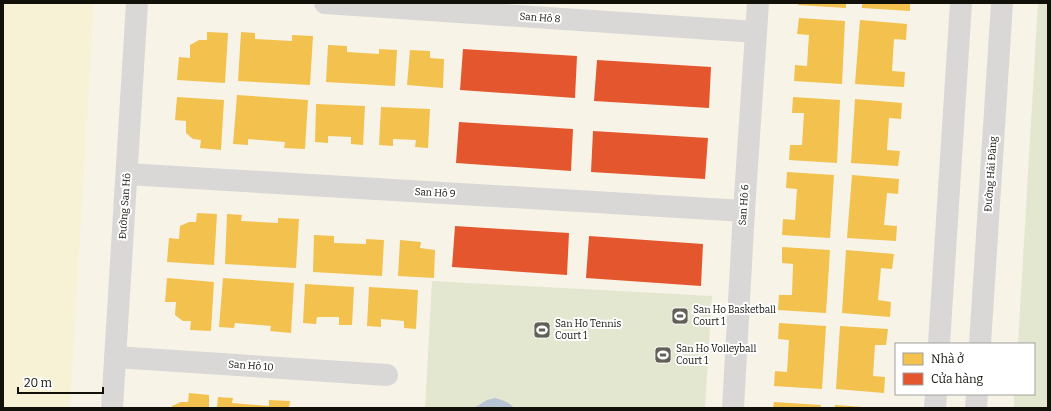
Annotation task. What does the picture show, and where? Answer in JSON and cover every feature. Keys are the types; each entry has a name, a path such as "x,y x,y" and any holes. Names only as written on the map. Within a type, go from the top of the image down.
{"street":[{"name":"Đường San Hô","path":"112,408 137,3"},
{"name":"San Hô 8","path":"325,3 756,32"},
{"name":"San Hô 6","path":"733,408 758,3"},
{"path":"939,343 960,3"},
{"name":"Đường Hải Đăng","path":"980,343 1002,3"},
{"name":"San Hô 9","path":"127,174 744,211"},
{"name":"San Hô 10","path":"115,357 387,375"},
{"path":"935,408 936,395"},
{"path":"976,408 977,395"}],"green space":[{"path":"1038,3 1048,3 1048,408 1014,408 1014,395 1035,395 1035,343 1018,343"},
{"path":"432,281 712,296 705,408 425,408"}],"sand":[{"path":"3,3 94,3 70,408 3,408"}],"water":[{"path":"495,398 503,400 514,408 474,408 487,400"}],"building: Nhà ở":[{"path":"798,3 846,3 846,8 798,5"},
{"path":"862,3 910,3 910,11 862,8"},
{"path":"799,18 845,21 842,84 794,81 795,65 807,66 809,35 797,34"},
{"path":"860,20 907,24 906,40 894,39 892,71 905,72 904,87 855,84"},
{"path":"207,32 228,33 225,83 177,80 179,57 190,58 190,45 199,40 207,40"},
{"path":"241,32 255,33 255,39 292,41 292,35 313,36 310,85 238,81"},
{"path":"328,45 347,46 347,52 379,54 379,49 397,50 395,86 326,82"},
{"path":"410,50 430,51 430,58 444,59 443,88 407,85"},
{"path":"237,95 308,100 305,149 284,148 285,142 248,139 248,145 233,144"},
{"path":"177,97 224,100 221,150 200,148 201,140 193,139 186,133 186,121 175,120"},
{"path":"793,97 840,100 837,163 789,160 790,145 802,145 804,113 792,113"},
{"path":"855,99 902,103 901,119 889,118 887,150 900,151 898,166 851,163"},
{"path":"316,104 365,106 363,145 351,144 351,137 328,136 328,143 315,142"},
{"path":"381,107 430,109 428,148 415,147 416,140 393,139 393,146 379,145"},
{"path":"787,172 834,175 830,238 782,235 783,219 795,220 797,189 786,188"},
{"path":"852,175 899,179 898,194 887,193 884,225 897,226 896,241 847,238"},
{"path":"197,213 217,214 214,265 167,262 169,238 179,239 180,226 189,222 196,222"},
{"path":"227,214 242,215 241,221 278,223 278,218 299,219 296,268 225,264"},
{"path":"314,235 334,236 334,243 366,244 366,239 384,240 382,276 313,272"},
{"path":"400,240 421,242 420,248 435,250 434,278 398,276"},
{"path":"782,247 830,250 826,313 778,310 779,295 792,295 793,264 782,263"},
{"path":"846,250 894,254 892,269 881,268 878,300 891,302 890,317 842,313"},
{"path":"167,278 214,282 211,331 190,330 191,321 183,321 175,315 176,302 165,302"},
{"path":"223,278 294,283 291,333 270,331 271,326 235,323 234,328 219,327"},
{"path":"305,284 354,287 352,325 339,325 339,317 317,317 316,324 303,323"},
{"path":"369,287 418,290 416,329 404,328 404,321 381,319 381,327 367,326"},
{"path":"779,323 826,326 822,389 774,386 775,371 787,372 789,340 778,339"},
{"path":"840,326 888,329 886,345 875,345 873,376 885,377 884,393 836,389"},
{"path":"189,393 209,395 209,408 172,408 172,406 181,402 188,402"},
{"path":"218,397 233,398 232,403 269,406 269,400 290,401 289,408 217,408"},
{"path":"774,402 821,405 820,408 773,408"},
{"path":"835,405 863,407 863,408 835,408"}],"building: Cửa hàng":[{"path":"463,49 577,56 575,98 460,90"},
{"path":"597,60 711,67 709,108 594,101"},
{"path":"459,122 573,129 571,171 456,163"},
{"path":"593,131 708,138 705,179 591,172"},
{"path":"455,226 569,233 567,275 452,267"},
{"path":"589,236 703,244 701,286 586,278"}],"place":[{"name":"San Ho Basketball Court 1","path":"680,316"},
{"name":"San Ho Tennis Court 1","path":"542,330"},
{"name":"San Ho Volleyball Court 1","path":"663,355"}]}
